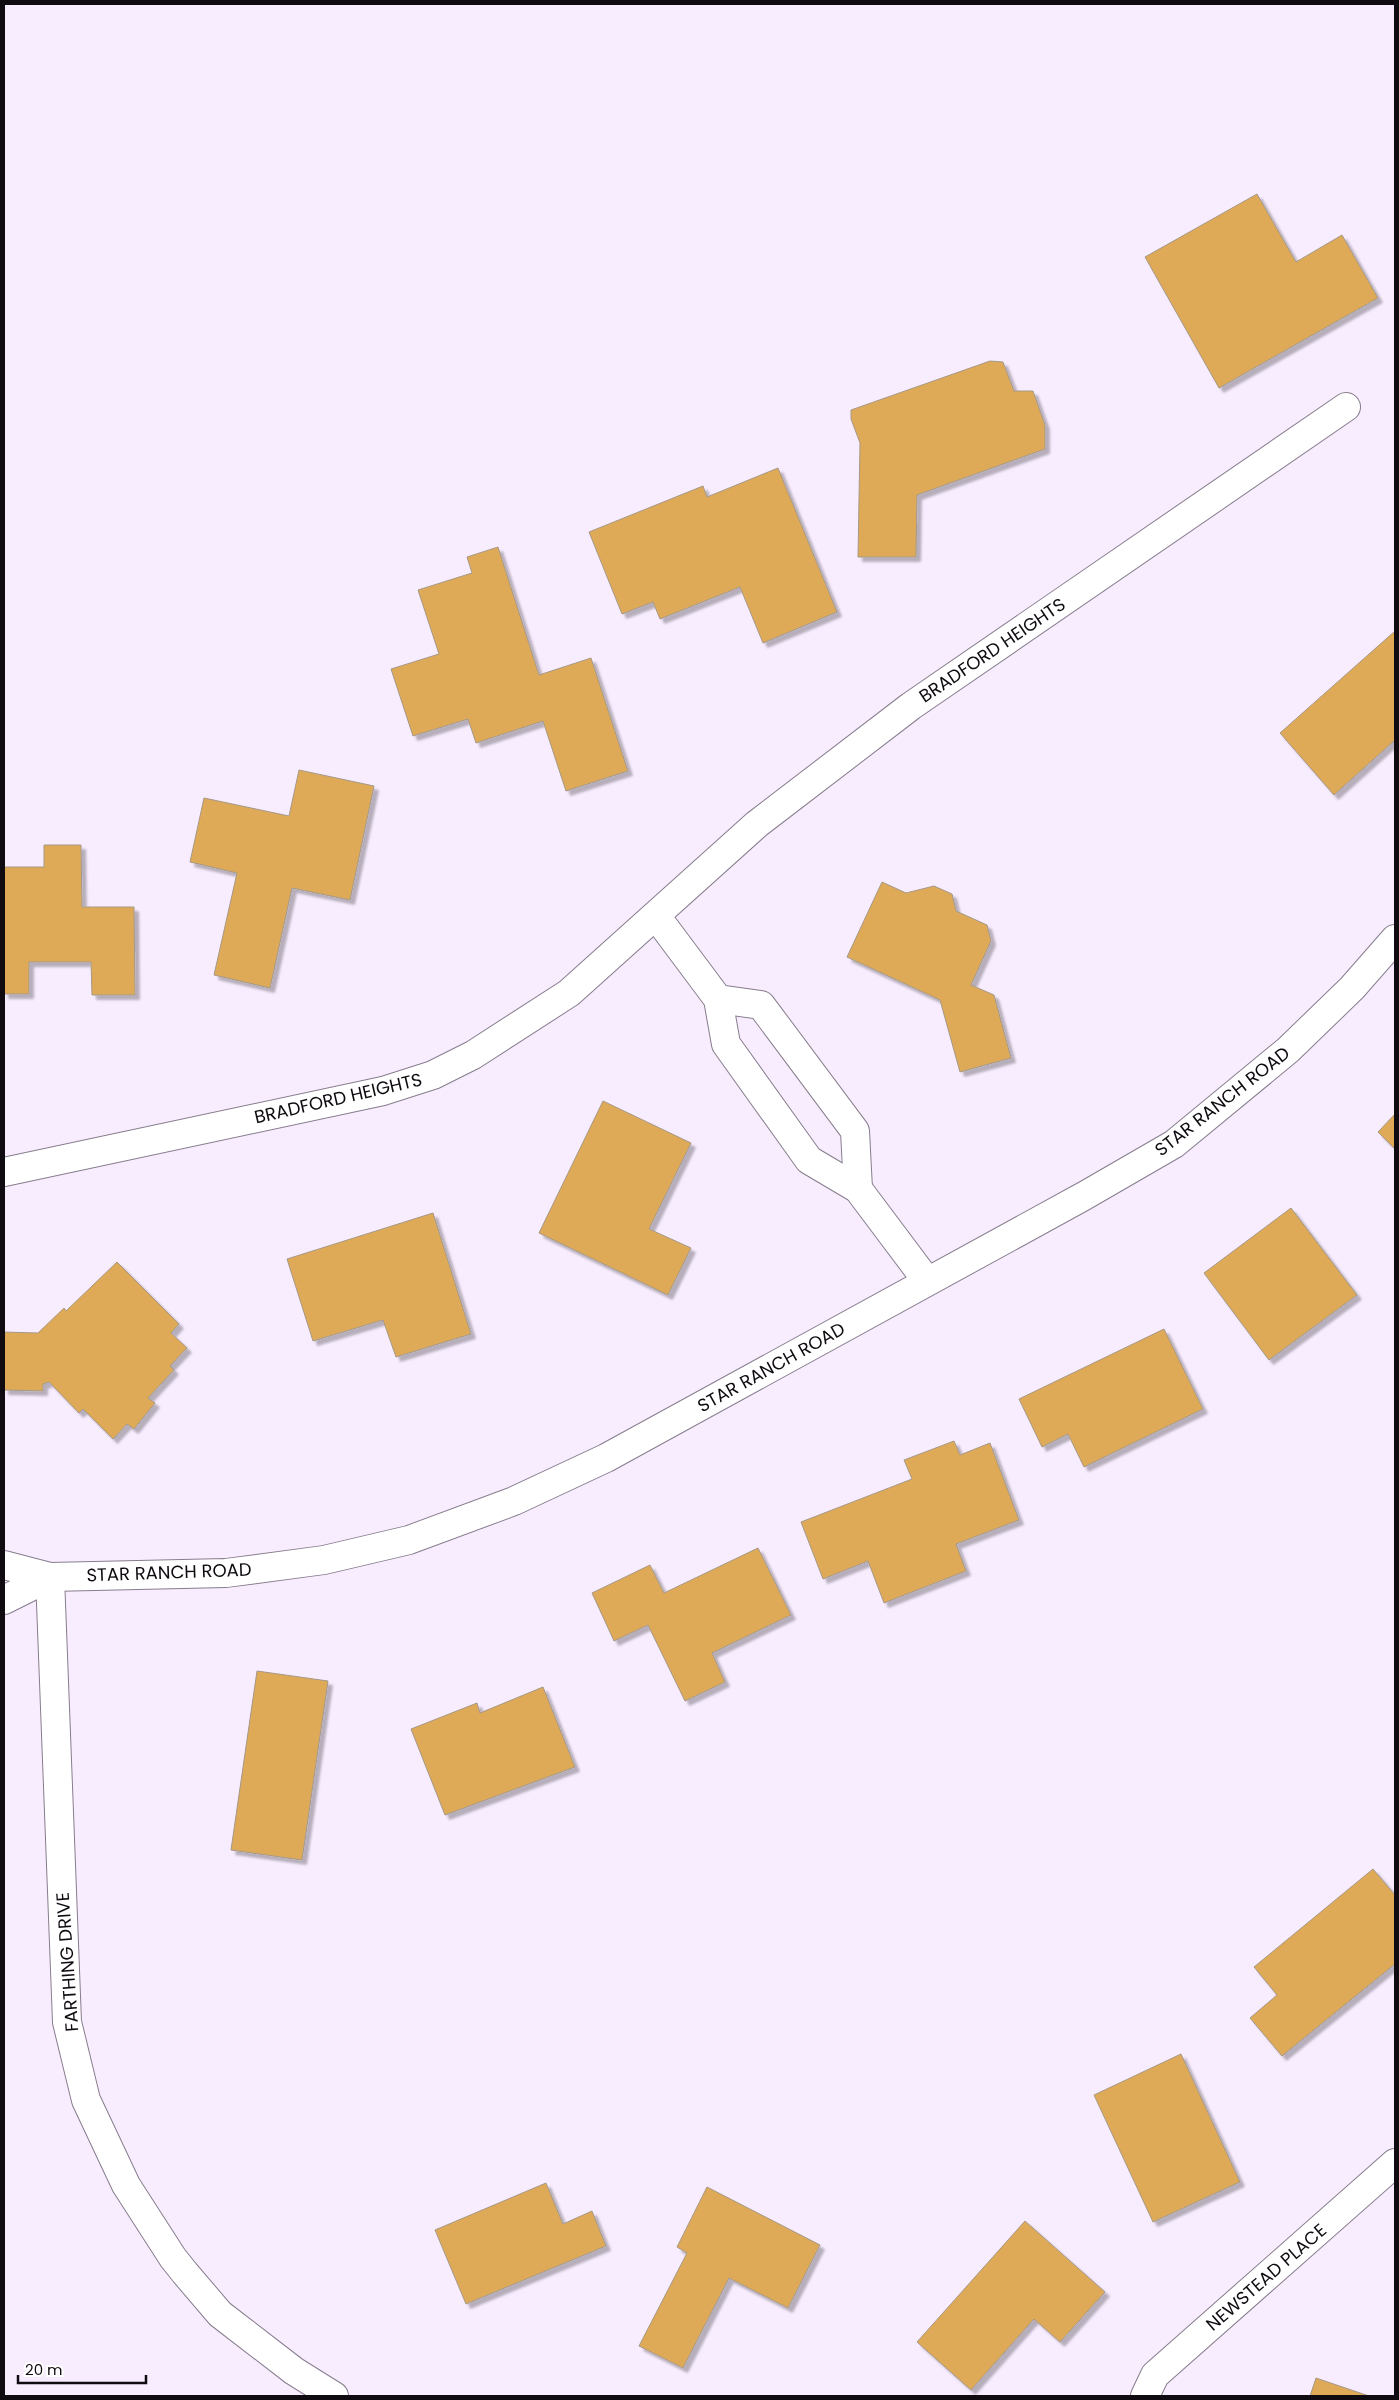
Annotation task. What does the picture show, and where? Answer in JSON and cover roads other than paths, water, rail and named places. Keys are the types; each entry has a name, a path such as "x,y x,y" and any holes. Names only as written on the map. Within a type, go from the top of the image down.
{"street":[{"name":"BRADFORD HEIGHTS","path":"4,1172 383,1091 432,1075 473,1055 569,993 757,824 911,706 1346,407"},
{"path":"656,916 718,999 726,1044 809,1160 858,1189 927,1282"},
{"name":"STAR RANCH ROAD","path":"50,1577 226,1573 324,1560 409,1540 514,1501 606,1458 1084,1196 1174,1144 1288,1050 1352,988 1395,939"},
{"path":"718,999 761,1005 855,1131 858,1189"},
{"path":"4,1565 50,1577"},
{"path":"4,1600 50,1577"},
{"name":"FARTHING DRIVE","path":"50,1577 67,2022 86,2100 126,2185 173,2258 185,2273 220,2314 294,2371 334,2396"},
{"name":"NEWSTEAD PLACE","path":"1144,2396 1155,2375 1395,2163"}]}
